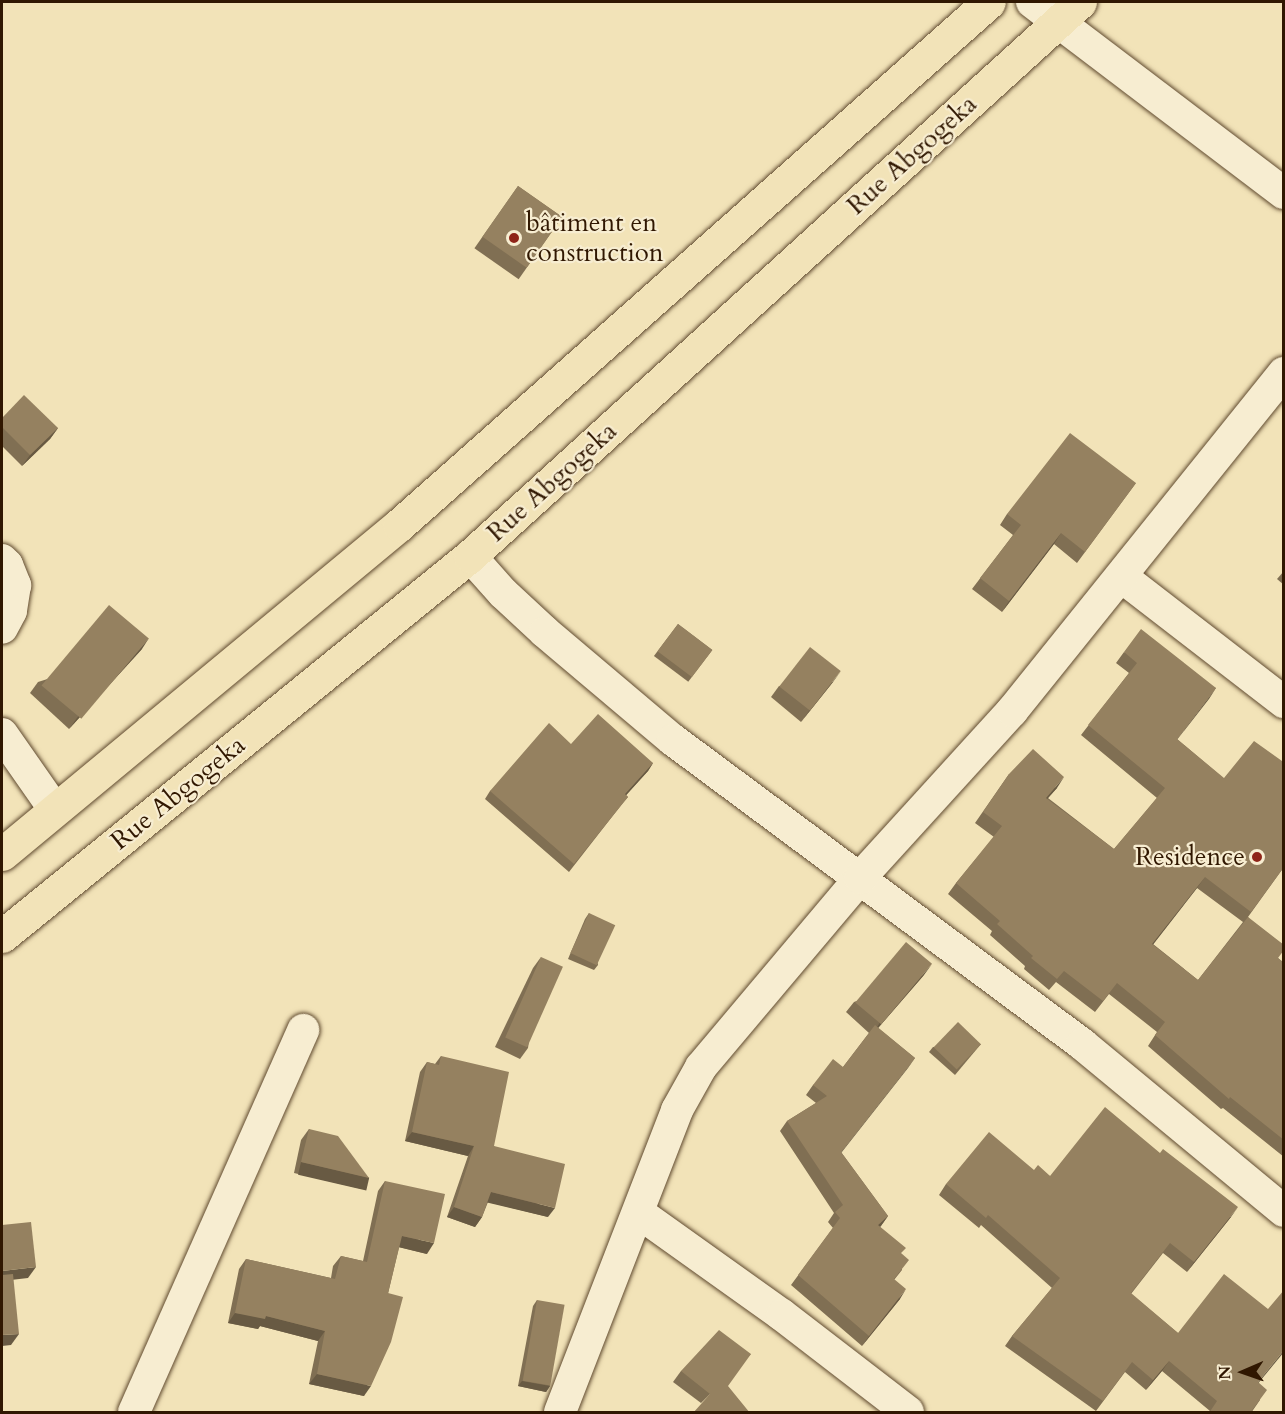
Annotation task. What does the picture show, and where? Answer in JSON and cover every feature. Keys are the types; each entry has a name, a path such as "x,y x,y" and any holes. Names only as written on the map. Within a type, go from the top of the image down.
{"main road":[{"path":"2,854 399,525 989,2"},
{"name":"Rue Abgogeka","path":"2,936 470,556 1070,11"}],"street":[{"path":"1032,2 1070,11 1284,194"},
{"path":"560,1413 677,1110 702,1066 860,878 1012,711 1284,373"},
{"path":"470,556 503,593 545,632 673,740 1082,1044 1284,1210"},
{"path":"2,560 7,565 15,585 11,611 2,628"},
{"path":"1122,577 1284,702"},
{"path":"2,734 55,810"},
{"path":"134,1413 303,1030"},
{"path":"639,1213 782,1315 908,1413"}],"building":[{"name":"bâtiment en construction","path":"518,186 562,217 527,268 482,237"},
{"path":"24,395 58,428 30,455 2,427 2,418"},
{"path":"1070,433 1136,483 1085,552 1061,533 1009,601 980,578 1021,525 1007,514"},
{"path":"109,605 149,638 81,719 42,685"},
{"path":"678,624 712,650 692,677 658,651"},
{"path":"1141,629 1216,688 1177,739 1224,778 1254,741 1282,761 1284,759 1284,825 1282,828 1284,829 1284,867 1251,912 1205,877 1152,944 1198,980 1248,917 1284,945 1284,950 1278,958 1284,963 1284,1140 1230,1097 1229,1099 1155,1035 1165,1022 1117,983 1103,1001 1064,971 1057,979 1031,958 1033,956 997,924 1000,921 956,883 1002,826 983,812 1009,774 1033,749 1064,777 1046,798 1114,849 1165,788 1088,725 1137,663 1124,652"},
{"path":"810,647 841,671 810,710 779,686"},
{"path":"598,714 653,763 625,794 628,797 574,864 490,791 549,723 571,744"},
{"path":"589,913 615,925 597,965 570,953"},
{"path":"906,942 932,964 881,1024 855,1003"},
{"path":"541,957 563,967 527,1047 505,1037"},
{"path":"958,1022 981,1044 957,1069 934,1047"},
{"path":"875,1025 915,1058 841,1152 888,1216 878,1225 906,1248 901,1253 909,1260 894,1279 906,1289 869,1336 798,1275 840,1218 835,1212 843,1205 787,1121 827,1096 813,1085 833,1059 843,1067"},
{"path":"441,1056 509,1072 494,1146 565,1164 555,1208 491,1192 482,1217 454,1207 474,1146 412,1132 427,1062 439,1065"},
{"path":"1105,1107 1160,1153 1163,1149 1238,1207 1194,1262 1170,1243 1131,1293 1178,1333 1224,1274 1268,1309 1284,1290 1284,1350 1258,1382 1267,1390 1250,1413 1209,1413 1217,1401 1169,1361 1153,1380 1132,1362 1103,1401 1012,1336 1060,1278 988,1215 986,1218 946,1184 989,1132 1034,1170 1038,1165 1050,1176"},
{"path":"309,1129 338,1136 369,1178 301,1162"},
{"path":"385,1181 445,1194 434,1243 402,1236 388,1293 403,1297 391,1342 371,1386 317,1374 325,1331 266,1316 265,1319 235,1313 246,1259 335,1279 341,1256 367,1262"},
{"path":"31,1222 36,1267 2,1271 2,1225"},
{"path":"13,1274 19,1334 2,1335 2,1275"},
{"path":"537,1300 565,1305 550,1386 523,1381"},
{"path":"719,1330 751,1354 728,1386 750,1413 693,1413 710,1394 681,1371"}],"place":[{"name":"bâtiment en construction","path":"514,238"},
{"name":"Residence","path":"1257,857"}]}
